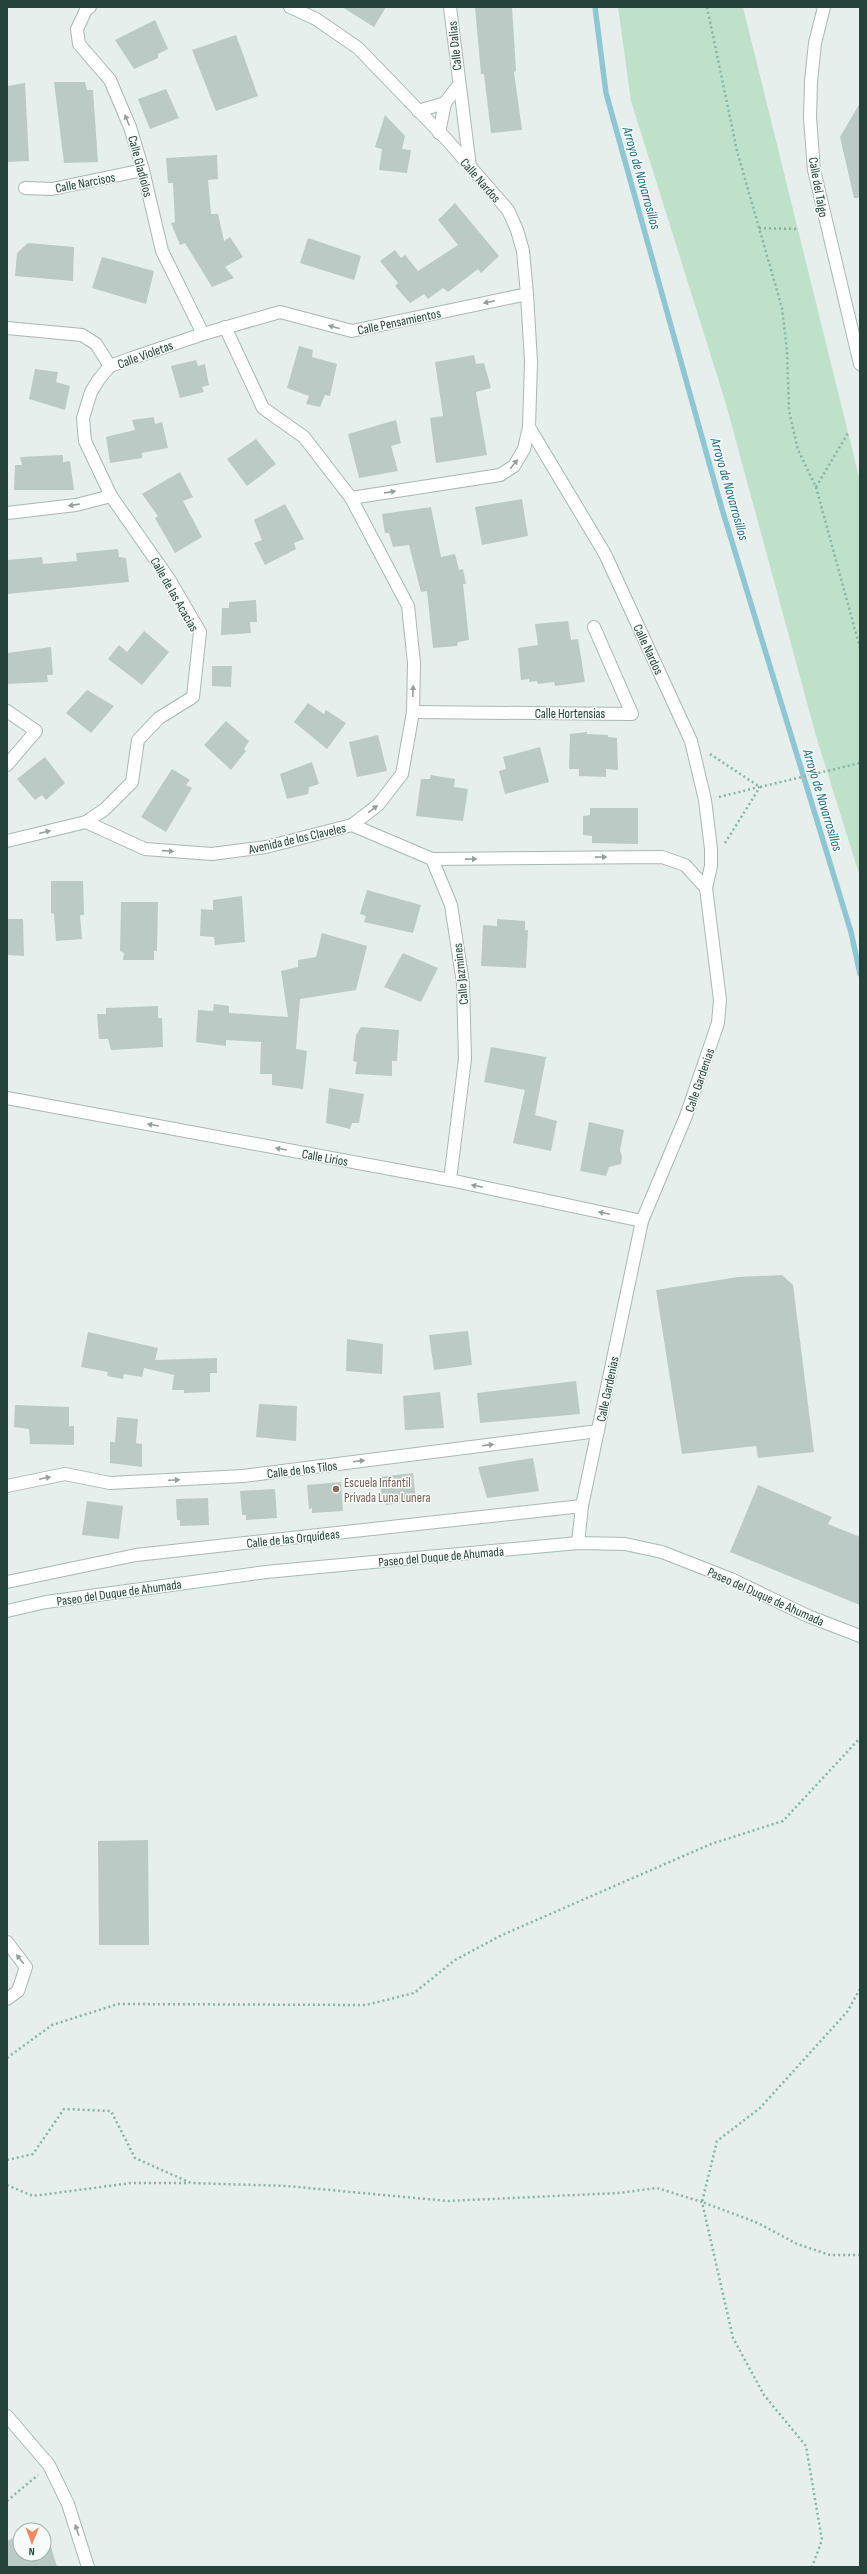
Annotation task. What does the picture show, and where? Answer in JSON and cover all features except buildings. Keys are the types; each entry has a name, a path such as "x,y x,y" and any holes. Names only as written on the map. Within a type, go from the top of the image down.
{"street":[{"name":"Calle Gladiolos","path":"90,7 86,10 77,29 79,44 110,80 130,127 143,170 162,251 203,334"},
{"name":"Calle Nardos","path":"290,7 316,19 358,48 444,137 508,210 517,230 523,250 531,362 530,427 524,449 514,466 500,475 351,498"},
{"name":"Calle Dalias","path":"450,7 458,86 470,167"},
{"name":"Calle del Talgo","path":"824,7 815,43 811,81 810,118 814,170 860,364"},
{"name":"Calle Dalias","path":"444,137 445,103 458,86"},
{"path":"418,111 445,103"},
{"path":"444,137 464,122"},
{"name":"Calle Narcisos","path":"25,188 52,189 143,170"},
{"name":"Calle Pensamientos","path":"203,334 280,312 352,331 527,294"},
{"name":"Avenida de los Claveles","path":"86,822 145,849 212,854 266,847 352,825 378,805 402,774 413,712 414,663 408,606 351,498 304,437 263,408 225,327"},
{"path":"7,328 82,335 96,344 110,366"},
{"name":"Calle Violetas","path":"111,496 85,441 83,418 90,392 110,366 203,334"},
{"name":"Calle Nardos","path":"530,427 605,554 691,741 705,800 712,866 706,888"},
{"path":"7,513 76,505 111,496"},
{"name":"Calle de las Acacias","path":"86,822 105,809 132,782 138,740 159,718 193,697 200,632 169,579 111,496"},
{"name":"Calle Hortensias","path":"413,712 632,714 594,627"},
{"path":"7,711 36,730 7,765"},
{"path":"7,842 86,822"},
{"path":"352,825 432,859 662,857 685,865 706,888"},
{"name":"Calle Jazmines","path":"432,859 451,905 463,983 464,1059 450,1180"},
{"name":"Calle Gardenias","path":"578,1543 582,1506 642,1221 686,1116 718,1024 720,1000 706,888"},
{"name":"Calle Lirios","path":"7,1098 450,1180 642,1221"},
{"name":"Calle de los Tilos","path":"7,1486 65,1474 110,1483 242,1476 598,1431"},
{"name":"Calle de las Orquídeas","path":"7,1582 136,1555 582,1506"},
{"name":"Paseo del Duque de Ahumada","path":"7,1611 46,1602 266,1572 578,1543 625,1544 662,1552 731,1579 808,1616 860,1636"},
{"path":"7,1942 26,1967 18,1991 7,1999"},
{"path":"7,2416 49,2465 68,2504 88,2567"}],"path":[{"path":"707,7 737,150 782,308 787,351 789,411 798,450 816,487 860,648"},
{"path":"759,228 797,230"},
{"path":"816,487 848,433"},
{"path":"691,741 760,787"},
{"path":"705,800 860,763"},
{"path":"712,866 760,787"},
{"path":"7,2058 52,2025 118,2004 366,2004 414,1993 455,1960 502,1934 711,1844 783,1821 860,1738"},
{"path":"812,2567 822,2540 806,2446 764,2395 733,2338 702,2202 717,2141 760,2108 847,2012 860,1989"},
{"path":"7,2160 33,2154 64,2108 111,2111 135,2158 191,2183"},
{"path":"7,2185 33,2196 132,2183 191,2183 287,2186 448,2201 618,2193 657,2188 702,2202 758,2223 797,2244 830,2256 860,2255"},
{"path":"7,2501 49,2465"}],"green space":[{"path":"618,7 743,7 860,481 860,877 816,736 726,404 631,101"}],"waterway":[{"name":"Arroyo de Navarrosillos","path":"595,7 606,93 722,509 851,932 860,974"}],"place":[{"name":"Escuela Infantil Privada Luna Lunera","path":"336,1489"}]}
